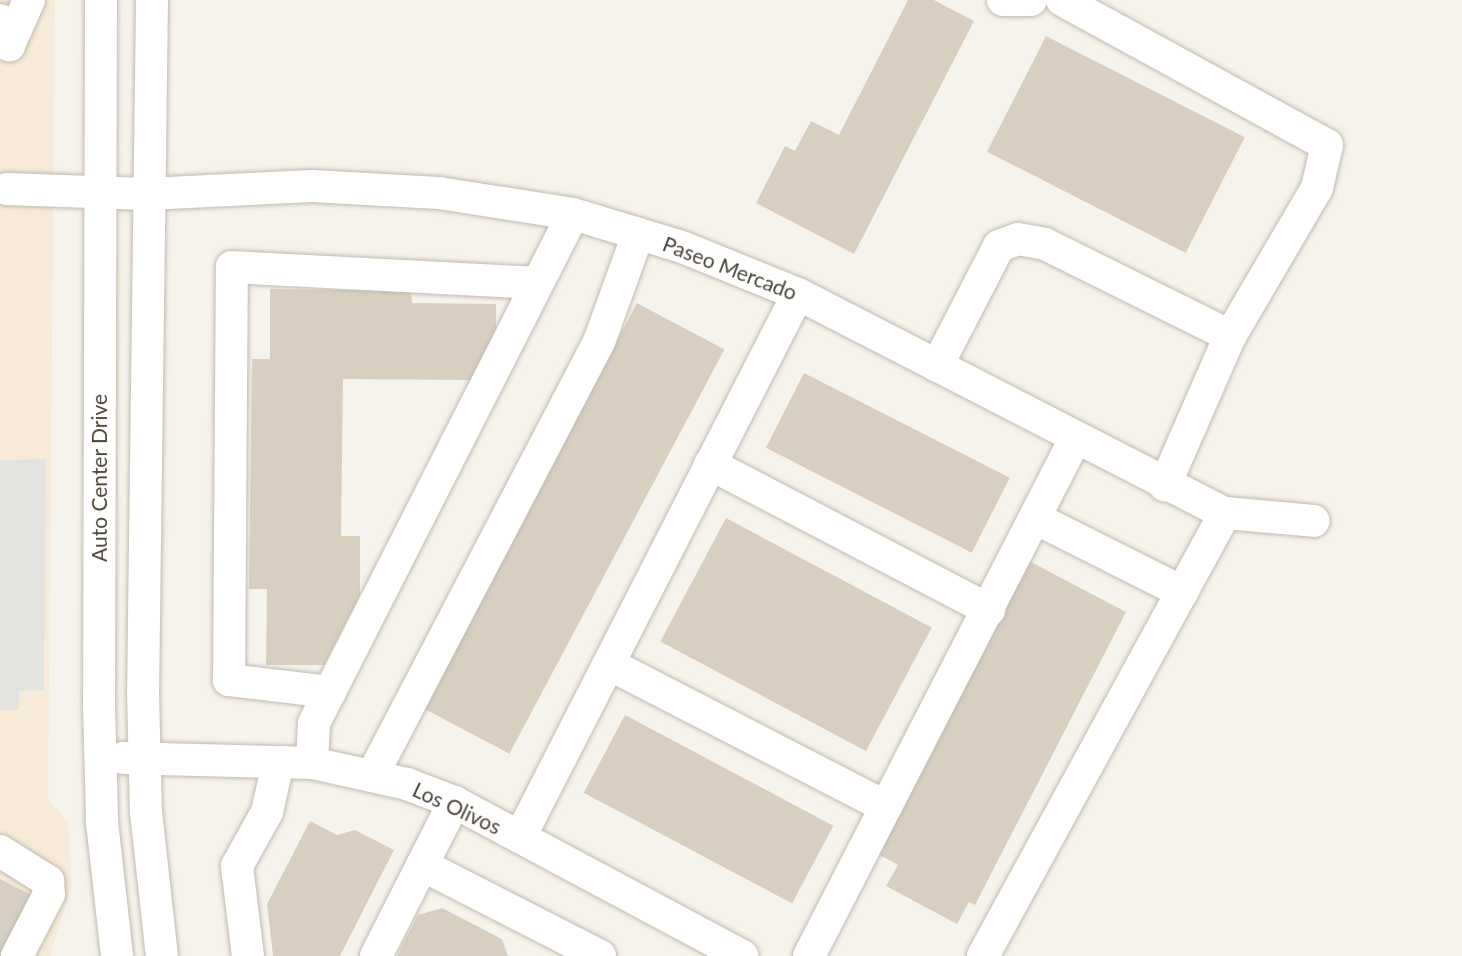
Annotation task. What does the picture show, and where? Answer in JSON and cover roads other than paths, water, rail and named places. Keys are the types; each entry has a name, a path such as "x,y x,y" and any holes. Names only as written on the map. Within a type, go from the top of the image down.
{"street":[{"path":"0,20 9,45 29,0"},
{"name":"Auto Center Drive","path":"101,0 100,757 117,956"},
{"path":"152,0 147,194 144,758 162,956"},
{"path":"1003,0 1031,0"},
{"path":"1062,0 1326,145 1317,188 1230,336 1165,485"},
{"name":"Paseo Mercado","path":"7,189 147,194 325,187 439,193 573,214 638,234 798,294 1075,439 1225,513 1314,521"},
{"path":"312,763 314,723 573,214"},
{"path":"372,776 599,342 638,234"},
{"path":"937,366 999,246 1017,239 1045,244 1230,336"},
{"path":"330,692 229,680 232,267 537,283"},
{"path":"520,837 611,665 798,294"},
{"path":"809,956 1075,439"},
{"path":"710,464 989,610"},
{"path":"983,956 1225,513"},
{"path":"1035,518 1182,592"},
{"path":"611,665 886,807"},
{"name":"Los Olivos","path":"100,757 312,763 372,776 454,802 743,956"},
{"path":"248,956 237,866 267,812 278,763"},
{"path":"376,956 454,802"},
{"path":"1,855 48,894 17,956"},
{"path":"422,865 600,956"}],"tunnel":[{"path":"0,946 26,895"}]}
